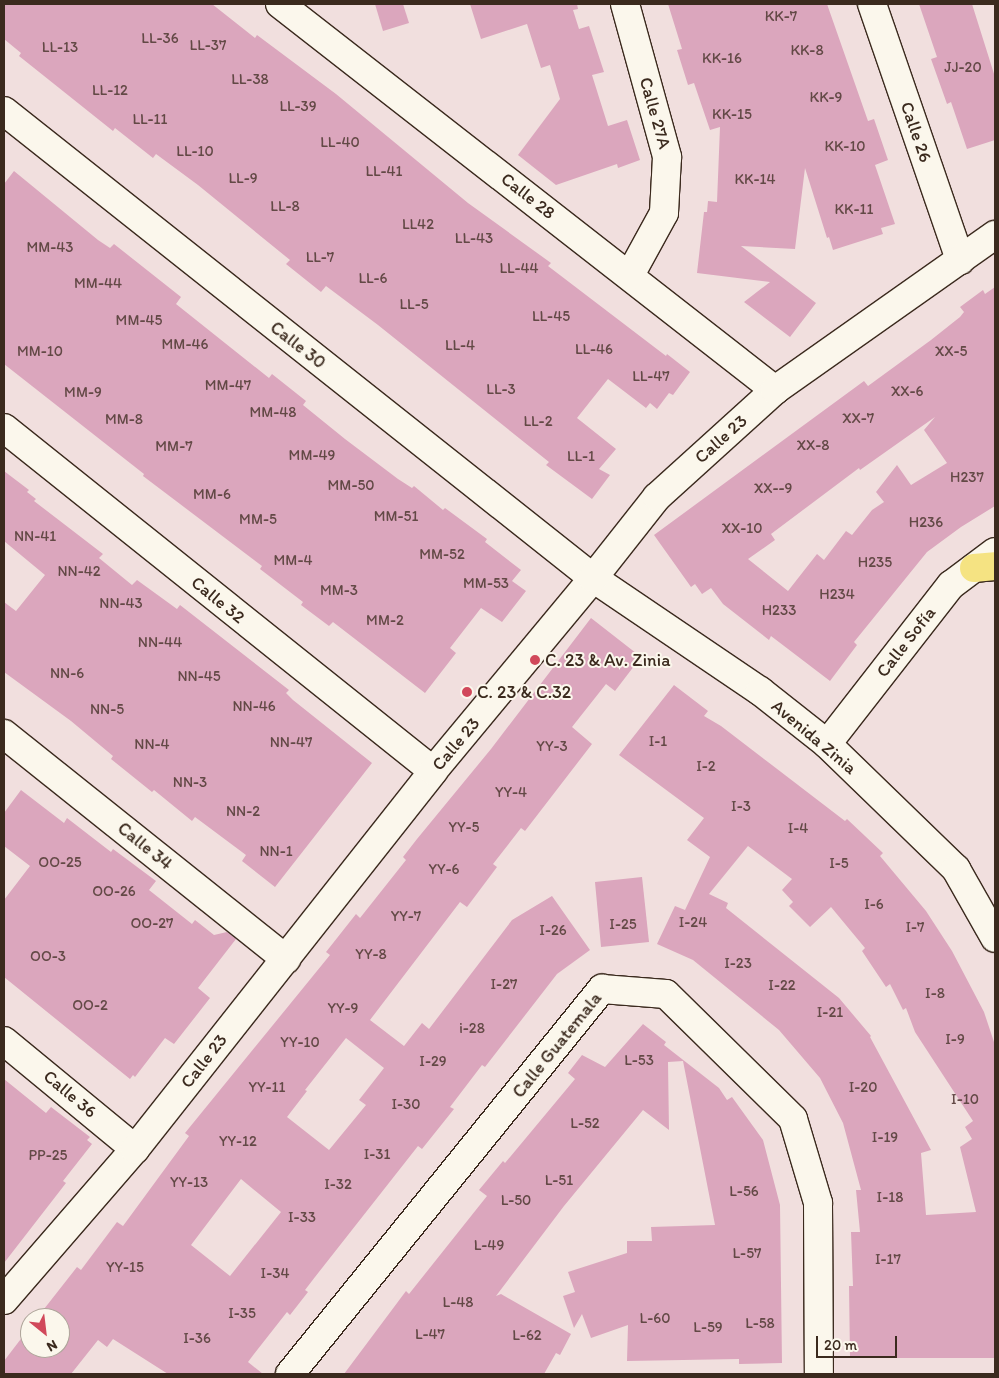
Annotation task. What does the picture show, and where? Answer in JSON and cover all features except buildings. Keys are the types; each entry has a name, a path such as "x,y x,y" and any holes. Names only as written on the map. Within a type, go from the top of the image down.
{"street":[{"name":"Calle 28","path":"280,4 775,390"},
{"name":"Calle 27A","path":"624,4 668,157 664,214 630,276"},
{"name":"Calle 26","path":"872,4 960,260"},
{"name":"Calle 30","path":"4,111 593,578"},
{"name":"Calle 23","path":"4,1300 135,1149 433,771 593,578 656,497 775,390 995,235"},
{"name":"Calle 32","path":"4,428 433,771"},
{"name":"Calle Sofía","path":"827,744 951,585 984,567 995,552"},
{"name":"Avenida Zinia","path":"593,578 760,691 827,744 956,869 995,938"},
{"name":"Calle 34","path":"4,734 286,959"},
{"name":"Calle Guatemala","path":"290,1374 602,989 666,994 793,1119 818,1202 819,1374"},
{"name":"Calle 36","path":"4,1041 135,1149"}],"place":[{"name":"C. 23 & Av. Zinia","path":"535,660"},
{"name":"C. 23 & C.32","path":"467,692"}]}
